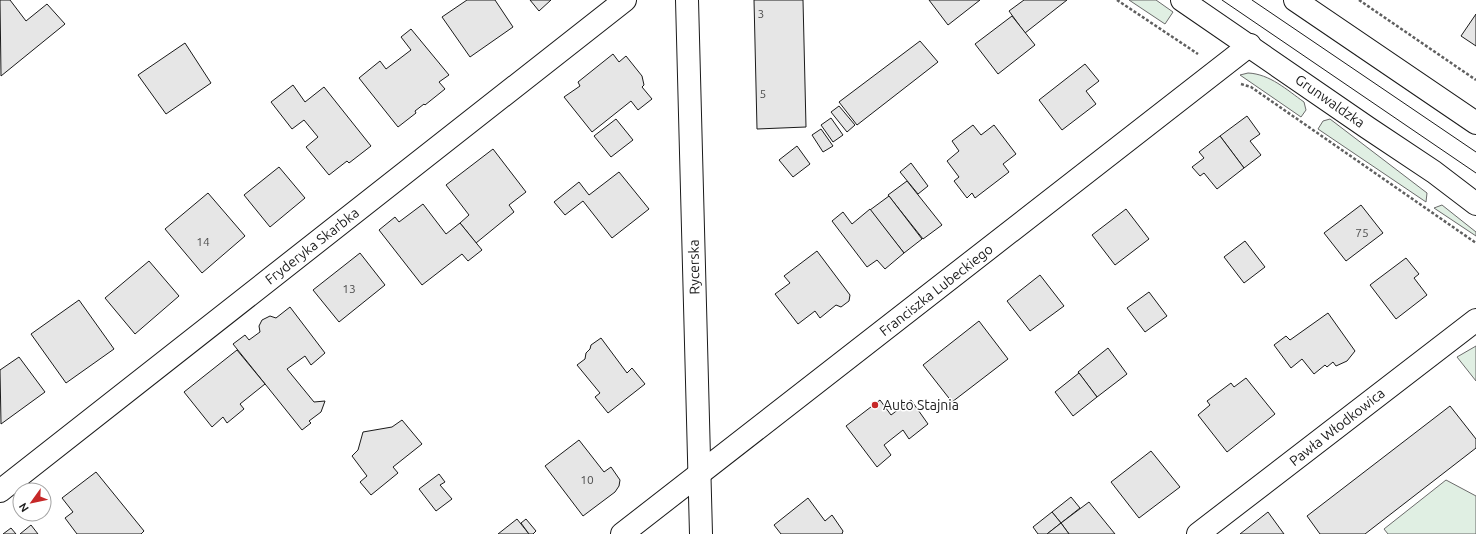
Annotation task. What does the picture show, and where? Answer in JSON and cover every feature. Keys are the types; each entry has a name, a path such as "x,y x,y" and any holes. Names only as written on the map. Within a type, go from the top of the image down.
{"street":[{"name":"Fryderyka Skarbka","path":"0,492 625,0"},
{"name":"Rycerska","path":"687,0 701,534"},
{"name":"Grunwaldzka","path":"1182,0 1434,172 1476,204"},
{"path":"1295,0 1476,123"},
{"name":"Franciszka Lubeckiego","path":"622,534 1250,45"},
{"name":"Pawła Włodkowica","path":"1198,534 1476,320"}],"path":[{"path":"1117,0 1239,83 1251,87 1476,243"},
{"path":"1359,0 1476,80"}],"green space":[{"path":"1129,0 1156,0 1173,12 1165,24"},
{"path":"1248,73 1271,79 1304,102 1306,110 1301,117 1240,75"},
{"path":"1330,119 1427,193 1426,202 1318,129 1323,121"},
{"path":"1442,205 1476,232 1476,236 1434,208"},
{"path":"1476,346 1476,381 1457,357"},
{"path":"1446,480 1476,496 1476,534 1388,534 1384,529"}],"building":[{"path":"0,0 10,0 26,21 47,4 65,24 1,76"},
{"path":"467,0 495,0 513,27 470,57 442,17"},
{"path":"530,0 551,0 539,11"},
{"path":"754,0 803,0 806,127 757,129"},
{"path":"929,0 980,0 948,25"},
{"path":"1024,0 1067,0 1025,33 1009,11"},
{"path":"1476,14 1476,46 1461,36"},
{"path":"1012,16 1035,45 998,74 975,44"},
{"path":"411,29 449,75 439,82 445,89 415,111 416,113 398,127 359,78 380,61 386,69 411,50 401,37"},
{"path":"920,41 938,62 857,125 839,102"},
{"path":"185,43 211,83 166,114 138,75"},
{"path":"613,54 619,62 626,56 642,76 644,85 642,87 652,99 638,110 631,101 592,132 564,97 580,86 578,82"},
{"path":"1085,64 1099,81 1086,91 1096,104 1062,130 1039,100"},
{"path":"293,85 305,102 324,87 371,146 349,163 347,161 329,175 306,147 318,137 304,120 292,129 271,102"},
{"path":"839,106 855,125 847,132 831,112"},
{"path":"1247,116 1260,134 1250,141 1261,155 1244,168 1220,136"},
{"path":"831,118 843,135 833,142 821,125"},
{"path":"616,119 633,140 611,157 594,136"},
{"path":"973,125 981,135 994,125 1016,154 1003,164 1009,172 975,198 972,193 967,198 954,181 959,177 947,161 959,151 952,141"},
{"path":"821,129 833,146 823,152 812,135"},
{"path":"1220,136 1244,168 1217,189 1204,173 1200,176 1192,167 1204,158 1199,152"},
{"path":"797,146 810,164 793,177 779,160"},
{"path":"493,149 526,192 509,205 514,212 476,243 460,223 469,215 446,185"},
{"path":"911,163 928,186 918,194 900,172"},
{"path":"279,167 305,198 270,227 244,195"},
{"path":"619,172 649,209 612,238 583,201 565,215 554,202 579,182 589,195"},
{"path":"907,181 942,225 923,239 888,195"},
{"path":"208,193 245,236 202,273 165,229"},
{"path":"889,196 922,239 904,253 870,210"},
{"path":"423,204 446,234 460,223 482,250 468,261 462,254 422,285 379,230 395,217 399,222"},
{"path":"1361,205 1383,233 1346,261 1324,233"},
{"path":"870,209 904,253 885,269 877,260 867,267 832,221 843,212 852,224"},
{"path":"1126,209 1149,239 1115,265 1092,235"},
{"path":"1245,241 1265,267 1244,283 1224,257"},
{"path":"817,251 850,295 849,301 841,307 836,305 820,318 815,311 798,324 775,294 790,283 784,276"},
{"path":"360,253 385,285 339,322 313,290"},
{"path":"1406,258 1419,274 1414,278 1427,295 1396,319 1370,285"},
{"path":"149,261 179,296 135,334 105,298"},
{"path":"1040,275 1064,306 1030,331 1007,301"},
{"path":"1149,292 1167,316 1145,332 1127,308"},
{"path":"79,300 114,349 66,383 31,334"},
{"path":"290,307 325,353 311,365 305,356 287,369 314,402 325,401 321,412 309,421 311,423 302,430 233,344 245,335 249,340 260,332 259,326 262,320 270,316 276,318"},
{"path":"1328,313 1355,351 1347,361 1336,366 1333,362 1327,367 1325,365 1314,374 1302,359 1291,368 1274,345 1286,336 1290,340"},
{"path":"979,321 1008,359 952,402 923,365"},
{"path":"601,338 627,373 632,368 645,384 608,413 595,397 600,393 577,365 585,359 586,353 590,349 591,345"},
{"path":"1108,348 1127,374 1097,397 1078,372"},
{"path":"237,350 265,384 240,404 244,409 227,423 223,417 212,427 184,392"},
{"path":"19,357 45,392 1,424 0,370"},
{"path":"1079,373 1097,397 1073,416 1055,392"},
{"path":"1246,378 1275,414 1227,452 1198,415 1210,405 1207,401 1231,383 1234,387"},
{"path":"880,400 891,415 911,400 928,424 909,439 903,430 884,445 891,455 877,467 846,426"},
{"path":"1450,406 1476,439 1476,448 1365,534 1320,534 1307,516"},
{"path":"402,420 422,444 393,467 398,473 371,495 360,482 367,476 352,456 358,450 363,432 392,427"},
{"path":"579,440 604,472 611,467 620,480 619,486 615,492 583,516 545,466"},
{"path":"1151,451 1180,487 1139,518 1111,482"},
{"path":"96,472 144,531 141,534 77,534 65,518 73,512 62,498"},
{"path":"439,474 445,482 440,485 452,499 436,511 419,489"},
{"path":"1071,497 1080,508 1061,523 1052,512"},
{"path":"808,498 825,521 832,515 843,531 842,534 781,534 774,525"},
{"path":"1089,502 1115,534 1069,534 1061,523"},
{"path":"1052,512 1061,523 1047,534 1038,534 1033,527"},
{"path":"1268,512 1284,534 1240,534"},
{"path":"517,519 529,534 498,534"},
{"path":"526,519 536,531 533,534 529,534 521,523"},
{"path":"1061,523 1069,534 1047,534"},
{"path":"31,525 38,534 20,534"},
{"path":"11,528 16,534 3,534"}],"tram line":[{"path":"1222,0 1476,173"},
{"path":"1252,0 1476,152"}],"place":[{"name":"Auto Stajnia","path":"875,405"}]}
